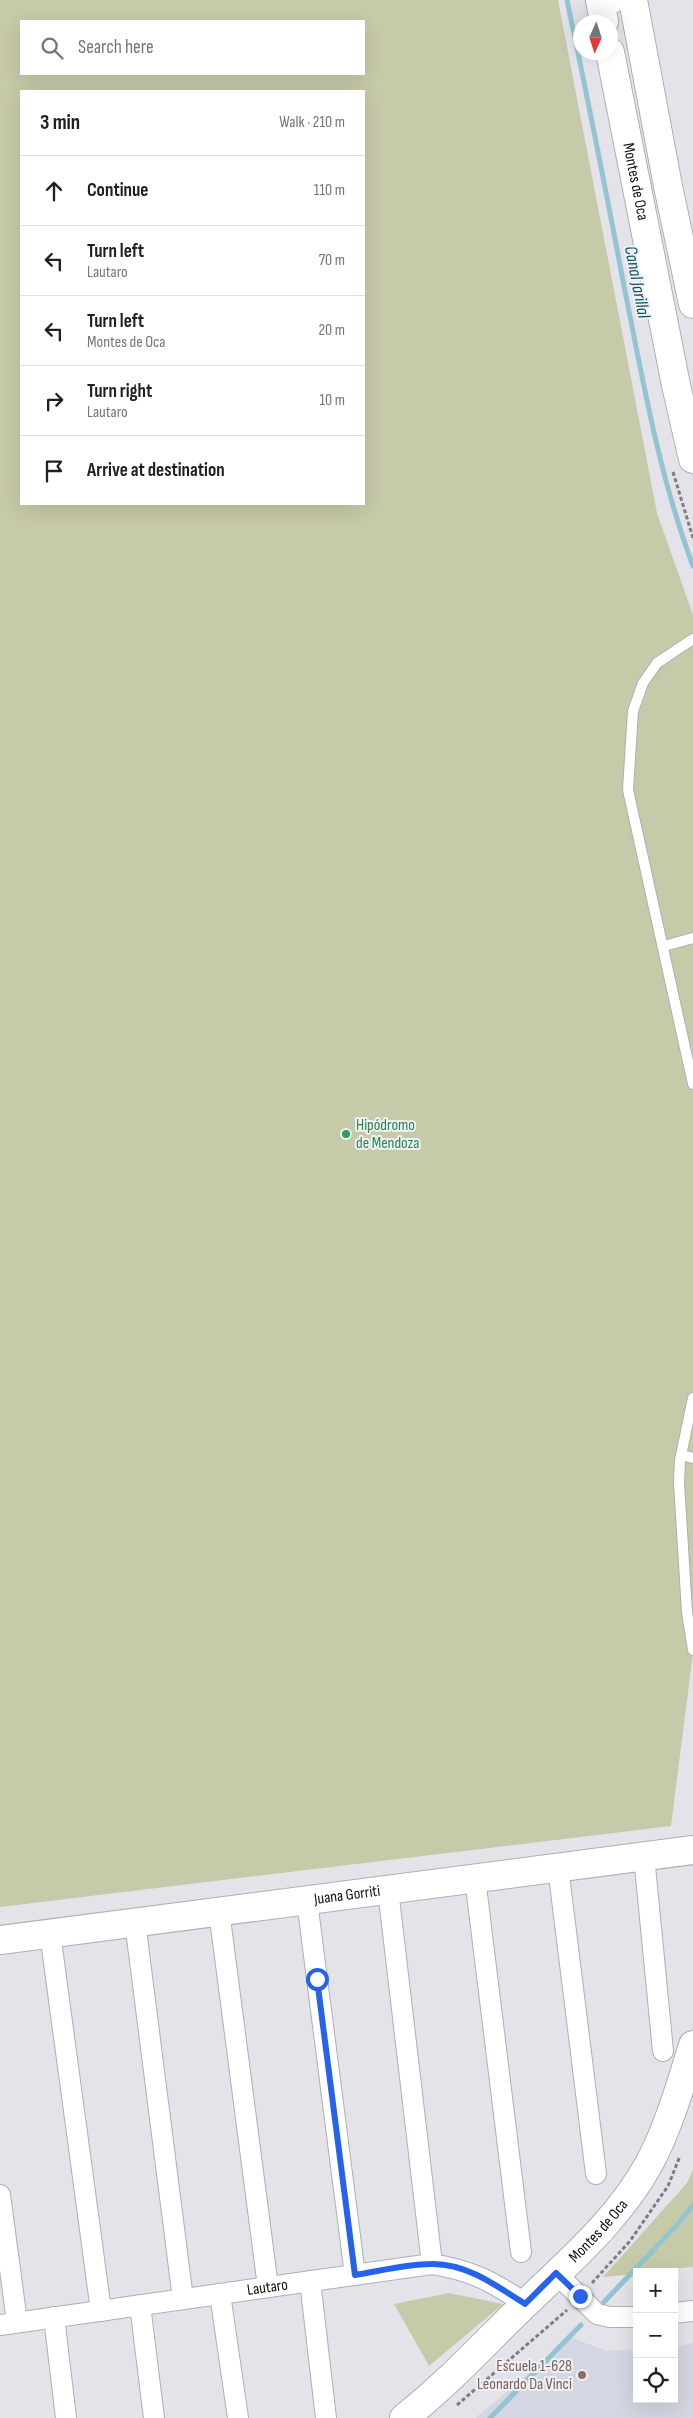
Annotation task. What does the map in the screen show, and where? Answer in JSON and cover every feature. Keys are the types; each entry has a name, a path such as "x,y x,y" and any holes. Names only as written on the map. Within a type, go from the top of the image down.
{"main road":[{"name":"Montes de Oca","path":"633,0 668,186 693,304"},
{"name":"Montes de Oca","path":"612,60 684,383 693,459"},
{"name":"Juana Gorriti","path":"0,1940 693,1850"},
{"name":"Montes de Oca","path":"404,2418 436,2393 556,2273 613,2215 634,2188 650,2161 671,2112 693,2045"}],"street":[{"path":"644,1856 663,2051"},
{"path":"558,1868 596,2174"},
{"path":"475,1878 521,2252"},
{"path":"388,1890 432,2264"},
{"path":"307,1901 355,2275"},
{"path":"219,1911 268,2287"},
{"path":"135,1922 182,2299"},
{"path":"50,1934 101,2311"},
{"path":"0,2195 9,2324"},
{"name":"Lautaro","path":"9,2324 432,2264 457,2268 483,2277 525,2304"},
{"path":"556,2273 597,2314 610,2317 633,2317"},
{"path":"310,2281 326,2418"},
{"path":"220,2294 238,2418"},
{"path":"140,2305 154,2418"},
{"path":"678,2313 693,2311"},
{"path":"54,2317 66,2418"}],"lane":[{"path":"693,639 657,663 643,683 633,711 628,790 693,1084"},
{"path":"664,946 693,938"},
{"path":"693,1398 681,1455 679,1483 687,1612 693,1650"},
{"path":"681,1455 693,1458"}],"shaded area":[{"name":"Escuela 1-628 Leonardo Da Vinci","path":"572,2338 607,2351 633,2349 633,2403 678,2403 678,2346 693,2343 693,2418 475,2418"}],"green space":[{"name":"Hipódromo de Mendoza","path":"0,0 558,0 657,513 693,615 693,1653 671,1826 0,1907"},
{"path":"693,2170 693,2267 633,2268 633,2274 603,2277 687,2183"},
{"path":"449,2293 503,2304 429,2366 394,2304"}],"waterway":[{"name":"Canal Jarillal","path":"567,0 653,428 681,532 693,566"},
{"path":"604,2302 677,2225 693,2205"},
{"name":"Canal Jarillal","path":"490,2418 581,2325"}],"place":[{"name":"Hipódromo de Mendoza","path":"346,1134"},
{"name":"Escuela 1-628 Leonardo Da Vinci","path":"582,2375"}],"route":[{"path":"317,1979 355,2275 432,2264 457,2268 483,2277 525,2304 556,2273 580,2296"}]}
